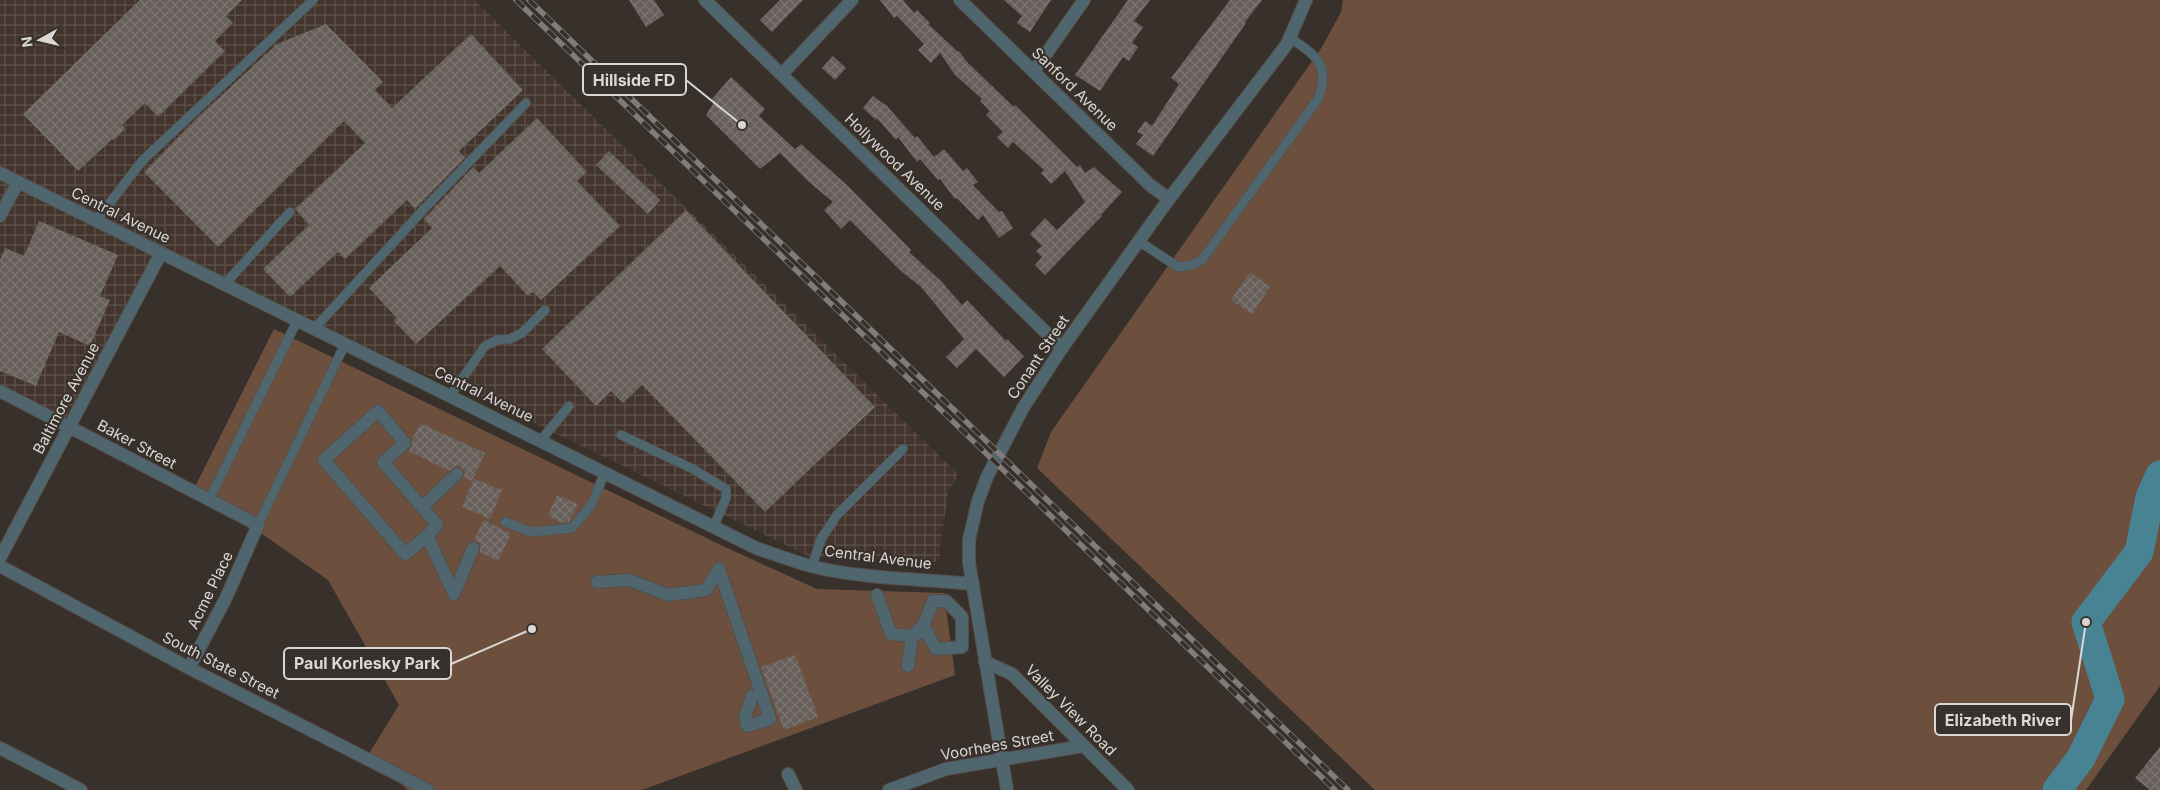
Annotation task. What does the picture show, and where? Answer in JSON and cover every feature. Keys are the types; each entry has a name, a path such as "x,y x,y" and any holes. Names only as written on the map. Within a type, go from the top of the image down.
{"street":[{"name":"Hollywood Avenue","path":"705,0 1062,348"},
{"path":"782,74 852,0"},
{"name":"Sanford Avenue","path":"960,0 1150,185 1169,198"},
{"path":"1034,70 1084,0"},
{"name":"Conant Street","path":"1007,790 969,563 969,540 978,501 987,477 1023,408 1062,348 1140,242 1169,198 1287,44 1306,0"},
{"name":"Central Avenue","path":"0,173 756,548 812,566 861,574 972,584"},
{"path":"0,216 18,182"},
{"name":"Baltimore Avenue","path":"0,558 161,253"},
{"name":"Baker Street","path":"0,391 258,526"},
{"path":"378,410 405,443 383,462 422,506 437,525 405,554 324,460 378,410"},
{"path":"422,506 457,474"},
{"name":"Acme Place","path":"189,668 226,598 258,526"},
{"path":"427,536 454,594 473,548"},
{"name":"South State Street","path":"0,566 189,668 428,790"},
{"path":"597,582 629,580 668,595 706,590 719,569 770,718 747,726 745,716 752,696"},
{"path":"878,595 891,634 912,636 926,630 936,649 962,648 962,617 946,601 932,601 923,626 912,636 908,666"},
{"name":"Valley View Road","path":"985,662 1012,674 1128,790"},
{"name":"Voorhees Street","path":"890,790 946,769 1084,746"},
{"path":"0,748 81,790"},
{"path":"788,774 796,790"}],"lane":[{"path":"96,221 142,161 313,0"},
{"path":"1140,242 1178,267 1192,265 1202,260 1318,99 1323,86 1324,71 1310,51 1290,38"},
{"path":"314,329 424,209 526,103"},
{"path":"224,285 290,212"},
{"path":"450,396 485,346 497,340 510,339 522,333 545,310"},
{"path":"209,500 297,320"},
{"path":"258,526 345,344"},
{"path":"541,440 569,406"},
{"path":"621,435 693,469 726,489 726,498 714,526"},
{"path":"812,566 821,538 837,515 904,449"},
{"path":"505,522 531,532 572,528 592,504 605,472"}],"shaded area":[{"path":"0,0 474,0 958,474 948,495 940,546 940,562 808,556 481,397 281,316 165,258 75,426 0,389"},
{"path":"1343,0 2160,0 2160,686 2086,790 1375,790 1037,468 1051,432 1322,47 1341,12"},
{"path":"274,329 725,547 817,589 944,593 955,675 642,790 408,790 368,755 399,705 328,580 195,487"}],"building":[{"path":"140,0 242,0 226,16 233,23 215,41 225,51 158,117 145,103 122,125 125,129 78,171 23,114"},
{"path":"629,0 654,0 664,15 646,27"},
{"path":"780,0 803,0 772,32 760,20"},
{"path":"880,0 903,0 914,13 917,10 930,23 928,24 959,51 967,62 1014,107 1015,105 1077,167 1080,165 1085,173 1094,167 1122,192 1102,216 1045,275 1035,265 1042,257 1036,251 1042,246 1030,234 1045,218 1057,230 1085,202 1065,171 1051,184 1041,173 1044,170 1013,142 1008,148 997,137 1003,132 986,115 990,111 980,101 982,99 955,75 940,53 931,63 918,50 924,44 897,16 894,18"},
{"path":"1004,0 1051,0 1030,32 1017,23 1022,16"},
{"path":"1128,0 1150,0 1134,21 1143,27 1132,43 1138,47 1129,61 1123,57 1100,91 1075,75"},
{"path":"1230,0 1262,0 1153,156 1136,144 1143,135 1137,132 1145,121 1152,126 1179,84 1171,78"},
{"path":"326,24 383,82 375,90 392,108 471,34 523,90 459,151 465,158 415,209 407,200 345,259 338,252 290,297 263,269 309,225 295,209 365,143 344,121 218,247 144,172 196,119 277,44"},
{"path":"833,56 846,68 835,80 822,68"},
{"path":"731,77 765,109 759,116 795,149 801,144 849,187 911,250 909,252 941,281 962,305 967,300 1006,341 1007,339 1024,356 1004,377 976,349 957,368 946,357 964,339 921,287 901,271 850,220 841,229 824,210 833,202 809,182 780,153 760,169 706,115 713,104 712,99"},
{"path":"873,96 887,106 915,138 917,136 934,157 944,149 963,171 967,168 978,182 973,185 999,212 1002,211 1013,228 999,238 983,215 978,220 957,198 955,199 940,179 938,180 920,159 917,162 898,137 896,140 877,118 876,120 863,108"},
{"path":"537,118 587,172 577,181 620,226 541,300 533,292 528,296 500,266 416,344 394,321 397,318 369,288 432,228 424,219 473,167 479,173"},
{"path":"609,151 660,200 648,214 596,165"},
{"path":"686,210 875,407 765,512 642,385 623,403 611,391 596,406 542,349"},
{"path":"39,221 118,255 100,296 110,300 90,346 59,332 36,386 0,371 0,260 5,248 24,256"},
{"path":"1250,272 1270,287 1252,314 1231,300"},
{"path":"420,423 485,453 472,481 464,477 465,472 460,466 455,466 449,471 409,451"},
{"path":"474,479 502,490 490,519 462,507"},
{"path":"557,495 578,504 569,522 563,523 548,516"},
{"path":"484,520 511,534 498,561 480,552 480,543 474,540"},
{"path":"795,655 818,717 784,730 761,667"},
{"path":"2160,747 2160,790 2150,790 2135,778"}],"waterway":[{"path":"2057,790 2081,758 2110,699 2086,622 2139,552 2150,497 2160,475"}],"railway":[{"path":"516,0 1335,790"},
{"path":"529,0 1348,790"}],"place":[{"name":"Hillside FD","path":"742,125"},
{"name":"Elizabeth River","path":"2086,622"},
{"name":"Paul Korlesky Park","path":"532,629"}]}
